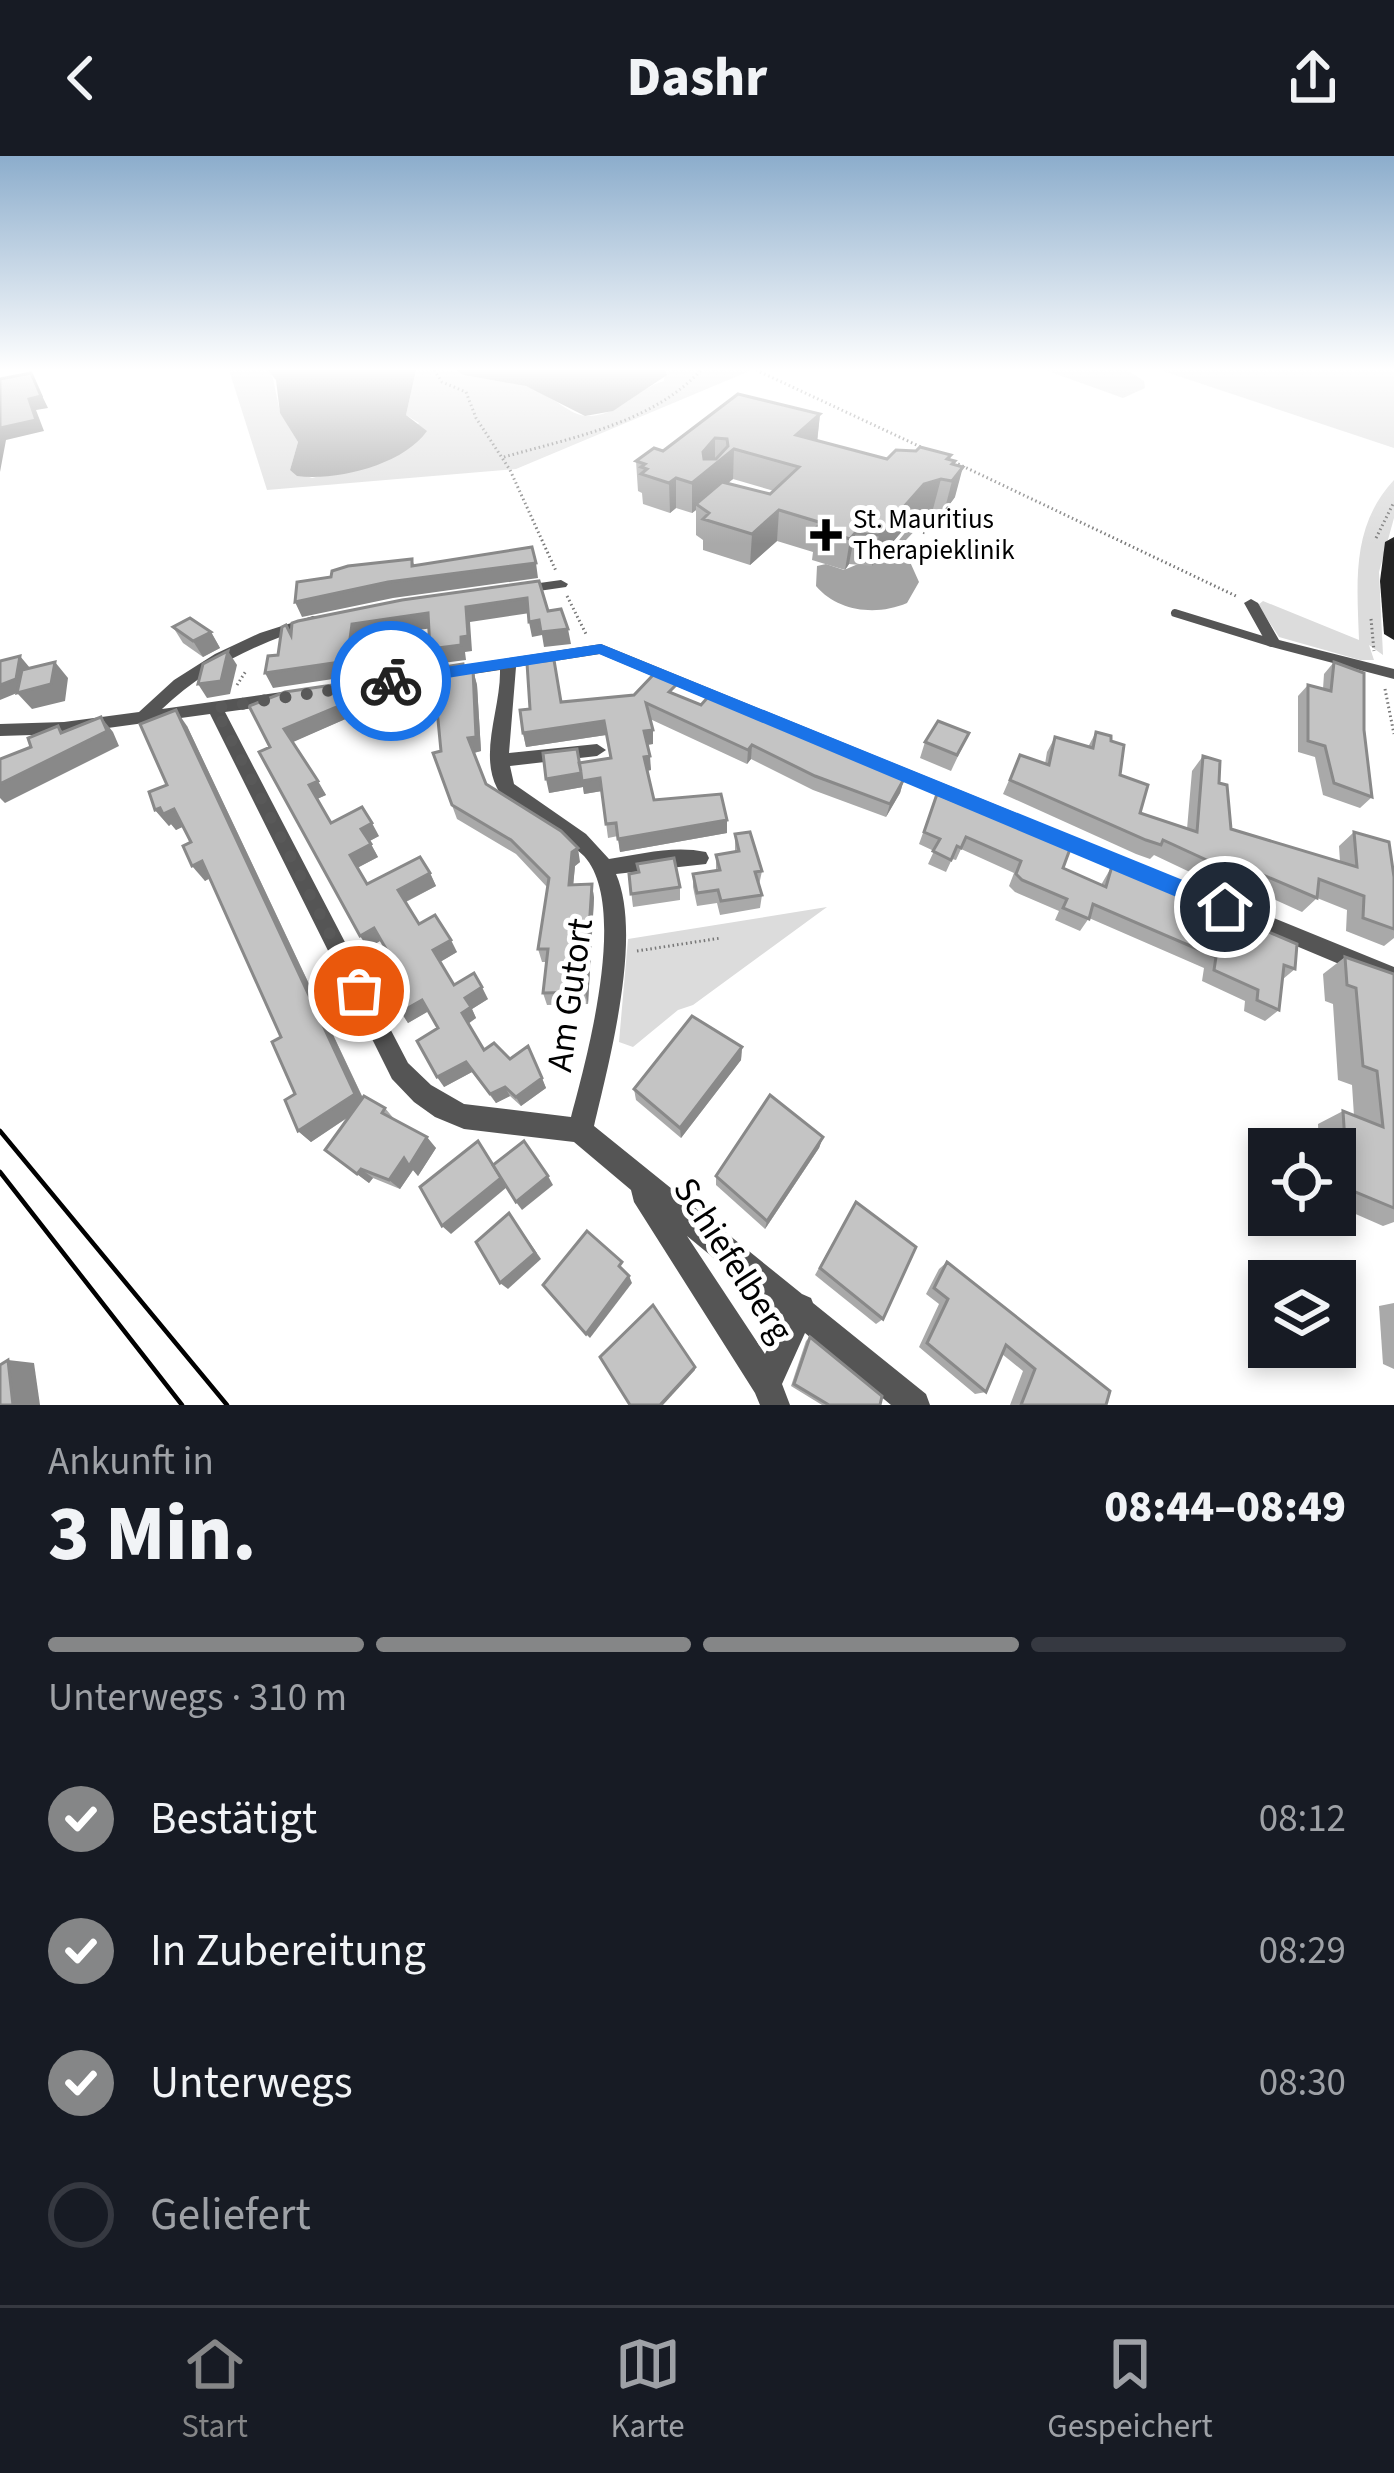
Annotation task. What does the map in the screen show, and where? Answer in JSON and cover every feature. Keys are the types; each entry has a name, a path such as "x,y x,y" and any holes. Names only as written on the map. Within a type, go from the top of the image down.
{"main road":[{"path":"1390,640 1394,542"}],"street":[{"path":"491,596 561,584"},
{"path":"1251,603 1273,643 1387,672"},
{"path":"143,718 182,680 212,661 270,634 329,618"},
{"path":"0,730 143,718 601,649 1394,977"},
{"path":"508,664 510,687 501,722 499,761 506,788 574,832 604,868 676,856 699,858"},
{"path":"215,708 400,1072 423,1099 458,1116 500,1125 556,1124 580,1131"},
{"path":"499,761 597,750"},
{"name":"Am Gutort","path":"580,1131 607,1013 616,904 604,868"},
{"name":"Schiefelberg","path":"580,1131 915,1405"},
{"name":"Schiefelberg","path":"634,1178 771,1395"},
{"name":"Schiefelberg","path":"771,1395 801,1308"}],"lane":[{"path":"947,546 971,553"},
{"path":"1174,613 1211,622 1273,643 1174,613"}],"path":[{"path":"483,428 502,458 590,641 601,649"},
{"path":"502,458 596,428"},
{"path":"882,428 922,447"},
{"path":"943,457 1251,603"},
{"path":"906,527 925,532"},
{"path":"1372,645 1390,640"},
{"path":"1387,672 1394,734"},
{"path":"612,955 721,938"}],"shaded area":[{"path":"247,428 290,428 298,442 290,470 312,478 394,457 415,428 613,428 516,469 267,490"},
{"path":"289,428 427,431 386,461 331,476 297,476 290,470 298,442"},
{"path":"1335,428 1394,428 1394,448"},
{"path":"1394,480 1394,518 1379,572 1383,655 1369,645 1374,660 1360,660 1279,637 1258,605 1263,601 1359,640 1358,576 1364,536 1370,516"},
{"path":"921,513 924,521 906,540 906,553 919,582 907,603 858,609 835,601 816,586 817,566 844,570 891,550"},
{"path":"827,907 693,1005 678,1010 633,1047 619,1042 628,939"}],"building":[{"path":"693,428 804,428 796,435 887,459 896,450 920,447 951,455 947,459 963,467 952,481 924,484 879,535 855,533 850,539 816,528 822,523 779,510 752,534 703,519 709,513 696,504 722,482 770,494 799,467 734,449 692,483 676,478 669,483 641,474 647,469 636,461 654,448 663,451","holes":["715,438 727,439 728,446 716,459 704,459 703,452"]},
{"path":"532,547 536,563 388,582 295,602 297,582 331,577 332,571 348,566 412,559 412,566"},
{"path":"539,581 548,611 561,609 568,629 541,632 539,620 529,622 527,598 466,607 468,636 461,637 461,645 430,649 428,613 352,624 347,661 265,673 268,656 278,655 286,625 291,635 292,623 298,621 402,600"},
{"path":"190,618 211,632 193,641 173,627"},
{"path":"228,651 221,681 198,684 203,664"},
{"path":"20,656 16,679 0,685 0,661"},
{"path":"554,660 561,702 634,695 654,674 677,684 669,692 701,705 708,697 904,779 890,804 815,776 752,745 748,750 646,703 653,730 644,731 650,756 644,757 654,800 721,794 727,820 618,839 616,823 606,824 600,778 582,781 581,773 546,779 543,753 577,749 579,763 611,758 604,721 523,733 520,710 530,709 527,663"},
{"path":"55,662 51,684 17,693 22,670"},
{"path":"1334,662 1364,673 1364,730 1372,797 1334,783 1325,746 1308,741 1308,685 1331,691"},
{"path":"463,664 464,671 473,670 476,737 468,738 486,784 561,831 578,848 572,852 569,885 592,884 585,992 543,993 548,949 538,949 549,878 511,840 452,805 433,753 441,751 436,699 368,710 369,705 357,706 359,687 431,677 431,669"},
{"path":"346,683 344,704 284,729 318,781 309,785 331,823 362,807 372,823 361,829 371,844 350,855 367,884 420,857 430,873 398,890 419,924 435,915 451,940 433,950 454,985 474,973 482,987 465,998 471,1007 462,1013 484,1050 494,1043 510,1059 528,1046 542,1078 516,1097 505,1087 490,1094 466,1062 437,1077 417,1041 438,1028 422,1000 401,1012 378,970 393,961 374,928 360,936 259,752 270,747 249,706 285,692"},
{"path":"176,710 355,1094 298,1131 285,1100 295,1094 272,1042 281,1037 202,861 192,866 183,846 191,842 174,809 163,814 160,808 155,810 149,792 167,785 140,724"},
{"path":"101,717 107,731 0,784 0,759 31,747 28,738 58,726 61,733"},
{"path":"938,721 969,733 957,755 925,742"},
{"path":"1096,732 1124,745 1120,775 1148,785 1140,813 1197,832 1203,756 1220,761 1219,783 1227,785 1231,829 1357,867 1354,832 1389,842 1394,929 1363,918 1364,896 1319,879 1317,898 1249,869 1248,879 1010,780 1020,755 1049,765 1055,737 1093,748"},
{"path":"937,794 1070,849 1063,868 1106,887 1112,866 1297,944 1295,969 1284,965 1279,1010 1257,1000 1258,990 1214,970 1216,957 1093,904 1089,919 1063,908 1067,899 1016,874 1021,861 966,837 951,860 933,851 940,839 924,832"},
{"path":"750,832 762,871 755,872 762,895 721,901 718,890 697,893 693,874 720,870 716,855 739,851 735,834"},
{"path":"674,858 680,887 631,894 629,874 639,872 637,864"},
{"path":"1345,957 1394,974 1394,1208 1356,1192 1356,1128 1344,1128 1343,1111 1383,1127 1377,1071 1363,1066 1356,988 1347,985"},
{"path":"692,1016 742,1047 680,1128 634,1089"},
{"path":"770,1095 823,1137 767,1221 716,1176"},
{"path":"364,1096 385,1108 382,1113 427,1137 409,1166 404,1158 389,1180 361,1169 357,1174 325,1150"},
{"path":"478,1141 501,1178 442,1226 420,1187"},
{"path":"524,1141 548,1176 516,1202 493,1165"},
{"path":"856,1202 916,1247 883,1319 820,1268"},
{"path":"509,1213 535,1253 500,1283 476,1242"},
{"path":"587,1231 622,1262 619,1266 629,1276 586,1334 543,1285"},
{"path":"947,1262 1110,1391 1106,1405 1021,1405 1035,1369 1006,1345 986,1392 927,1343 948,1299 934,1288"},
{"path":"653,1305 695,1367 660,1405 630,1405 600,1357"},
{"path":"810,1337 882,1396 880,1405 829,1405 794,1384"},
{"path":"8,1360 13,1405 0,1405 0,1365"}],"tram line":[{"path":"0,1131 227,1405"},
{"path":"0,1172 182,1405"}],"way so far":[{"path":"359,991 215,708 391,681"}],"place":[{"name":"St. Mauritius Therapieklinik","path":"826,535"}],"route":[{"path":"391,681 601,649 1225,907"}]}
